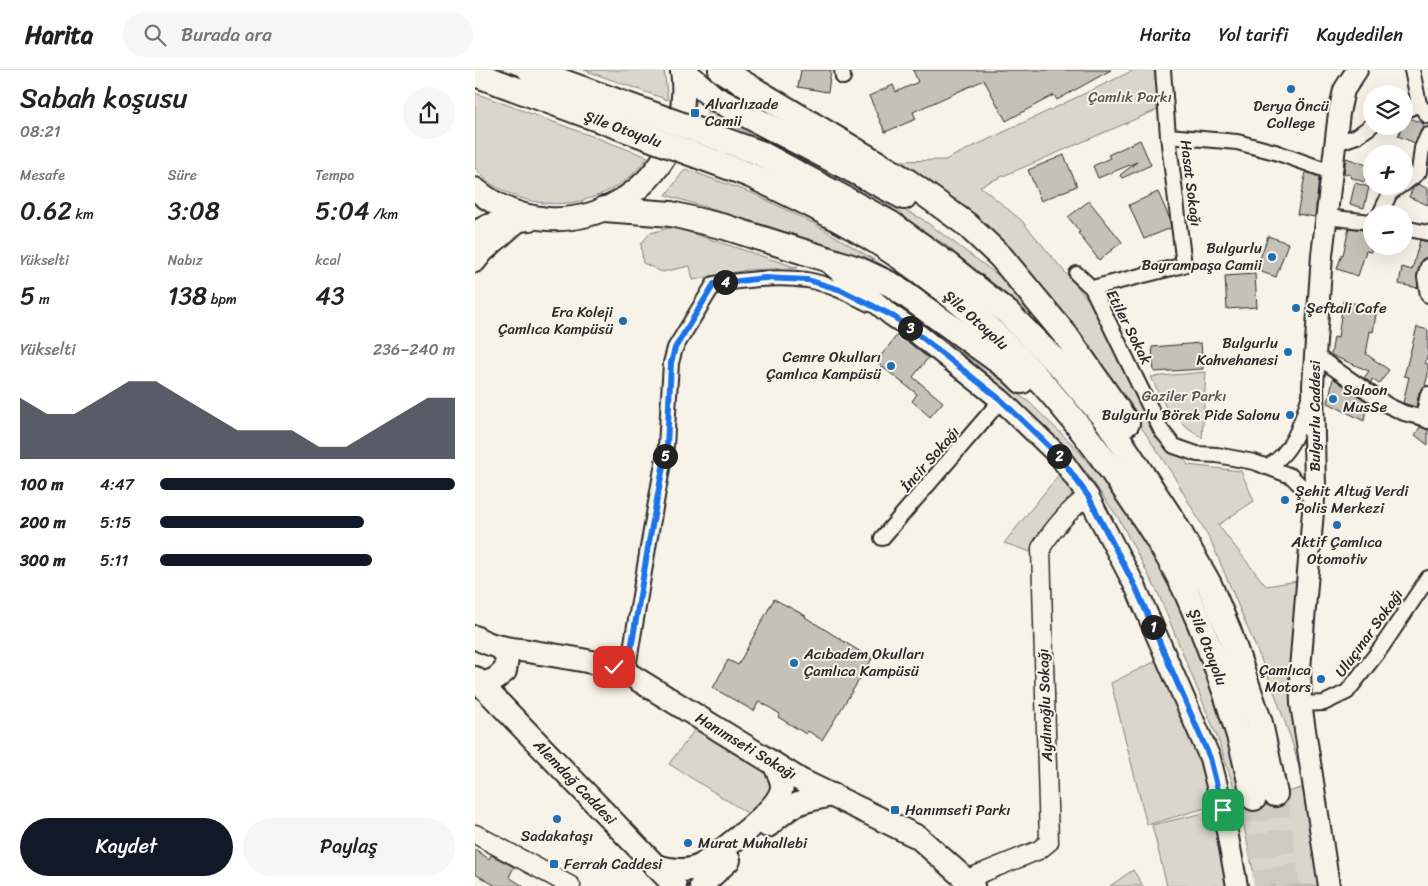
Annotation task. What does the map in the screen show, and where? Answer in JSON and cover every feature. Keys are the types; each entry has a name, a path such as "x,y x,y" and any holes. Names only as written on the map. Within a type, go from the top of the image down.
{"highway":[{"name":"Şile Otoyolu","path":"475,74 749,175 879,243 931,280 992,332 1049,389 1093,442 1154,531 1185,589 1208,643 1237,729 1264,796 1260,723 1229,632 1209,584 1173,521 1107,421 1063,369 1008,313 948,265 890,223 760,153 530,70"},
{"path":"683,70 714,98 900,194 933,214 995,262 1039,305"},
{"path":"721,70 907,181 966,224 1001,256 1067,337 1191,519 1219,574 1229,632"},
{"path":"604,209 671,214 725,227 822,256 858,269 892,285 1011,370 1033,390 1086,448 1154,531"}],"main road":[{"path":"475,234 481,228 501,222 582,216 604,209 626,198 645,183 666,156 674,142 682,116 683,70"},
{"name":"Bulgurlu Caddesi","path":"1329,886 1301,704 1300,669 1314,505 1313,385 1326,217 1344,90 1357,70"},
{"path":"475,189 501,206 530,219"},
{"path":"475,261 499,235 530,219"},
{"path":"822,256 891,315 1001,400 1060,457 1088,496 1136,588 1210,758 1223,810 1237,886"},
{"path":"475,638 483,643 501,648 507,658 505,671 494,680 477,681"},
{"name":"Hanımseti Sokağı","path":"501,648 603,664 627,673 803,781 918,837 970,882"},
{"name":"Alemdağ Caddesi","path":"477,681 656,876 675,886"},
{"path":"656,876 677,871 693,870 702,865 765,814 779,797 782,787 781,778 774,764"},
{"path":"701,886 786,810 803,801 833,795"}],"street":[{"name":"Hasat Sokağı","path":"1091,288 1185,264 1168,136 1163,70"},
{"path":"1412,70 1419,104 1428,116"},
{"path":"1413,107 1419,104"},
{"path":"1335,144 1357,136 1363,132"},
{"path":"1413,177 1419,172 1422,148 1428,134"},
{"path":"1168,136 1237,142 1275,152 1331,172"},
{"path":"1326,217 1363,221"},
{"path":"1413,230 1428,233"},
{"path":"1428,266 1425,278 1428,295"},
{"name":"Etiler Sokak","path":"1077,274 1091,288 1161,430 1174,446 1197,454 1217,455 1254,462 1291,476 1305,490 1314,505"},
{"path":"627,673 667,446 671,363 675,348 714,284 764,278 808,280 841,290 891,315"},
{"path":"1315,355 1387,405 1426,420 1428,394"},
{"path":"1266,466 1275,462 1298,433 1313,385"},
{"name":"İncir Sokağı","path":"882,538 1001,400"},
{"name":"Aydınoğlu Sokağı","path":"970,882 1039,850 1049,842 1041,548 1079,502 1088,496"},
{"name":"Uluçınar Sokağı","path":"1301,704 1324,703 1347,692 1381,648 1428,578"},
{"path":"475,834 571,886"}],"green space":[{"path":"584,70 664,70 668,100"},
{"name":"Çamlık Parkı","path":"1134,70 1154,70 1159,109 980,186 1022,221 1090,302 1188,465 1241,471 1254,501 1218,525 1266,586 1298,581 1324,886 1256,886 1240,806 1218,739 1158,593 1119,519 1086,472 1052,435 986,373 924,320 1030,403 1077,449 1124,506 1182,594 1255,801 1305,787 1291,739 1271,683 1211,541 1173,475 1067,317 1020,264 893,161 945,160"},
{"path":"475,93 648,157 630,177 612,189 579,201 545,203 511,194 489,182 475,168"},
{"path":"710,107 922,219 1014,287 1066,353 1007,297 948,247 878,199 761,138 706,115"},
{"path":"685,169 752,193 815,224 886,267 837,248 666,195"},
{"path":"673,227 798,268 747,270 693,280 690,266 662,272 643,263 641,244 650,233"},
{"name":"Gaziler Parkı","path":"1206,372 1202,438 1169,414 1151,377"},
{"path":"1061,472 1076,504 1034,553 1004,543"},
{"path":"1162,658 1219,804 1147,825 1111,683"},
{"path":"697,727 782,777 779,804 699,881 680,865 752,816 669,764"},
{"path":"1213,811 1231,886 1167,886 1152,825"},
{"path":"1133,870 1143,886 1110,886"}],"building":[{"path":"801,70 831,70 828,92 798,87"},
{"path":"913,70 1111,70 1057,100 1054,95 1006,121 984,80 913,112 916,119 885,132 869,96 893,85 896,92 918,82"},
{"path":"1413,120 1424,124 1415,143 1398,136 1413,135"},
{"path":"1140,140 1151,165 1122,178 1120,175 1137,162 1098,178 1093,166 1110,158 1108,155"},
{"path":"1064,155 1077,186 1041,201 1028,170"},
{"path":"1346,158 1363,164 1363,182 1344,173"},
{"path":"1306,172 1319,177 1315,217 1297,214"},
{"path":"1355,183 1363,185 1363,195 1367,195 1363,208 1350,204"},
{"path":"1418,184 1428,189 1428,205 1409,197 1413,195 1413,188"},
{"path":"1158,192 1169,217 1171,228 1144,239 1129,205"},
{"path":"1089,201 1122,242 1099,260 1068,217"},
{"path":"1349,228 1363,230 1363,255 1365,255 1358,276 1337,269 1343,255"},
{"name":"Bulgurlu Bayrampaşa Camii","path":"1268,236 1288,243 1276,277 1256,270"},
{"path":"1420,240 1428,242 1428,254 1427,257 1422,259 1420,264 1417,275 1418,288 1399,284 1402,267 1412,270"},
{"path":"1255,274 1257,307 1227,309 1225,276"},
{"path":"1343,301 1377,308 1373,332 1370,331 1366,354 1389,370 1379,384 1372,379 1371,383 1364,378 1369,371 1331,355 1334,337 1338,338"},
{"path":"1417,327 1428,330 1428,354 1425,363 1428,364 1428,374 1425,386 1419,392 1416,407 1403,403 1409,377 1404,376"},
{"path":"898,334 928,358 913,377 943,402 930,417 912,401 917,394 876,362"},
{"path":"1201,343 1203,369 1154,372 1152,347"},
{"path":"1333,378 1367,402 1364,421 1328,403"},
{"path":"1420,427 1428,430 1428,445 1415,435"},
{"path":"774,599 806,616 872,659 822,740 808,731 806,734 778,717 780,714 759,701 754,711 713,688 728,660 738,665"},
{"path":"475,849 489,859 491,855 514,867 509,877 523,886 496,886 475,874"}],"tunnel":[{"path":"1275,794 1288,886"},
{"path":"1254,798 1266,886"}],"place":[{"name":"Derya Öncü College","path":"1291,89"},
{"name":"Alvarlızade Camii","path":"695,113"},
{"name":"Bulgurlu Bayrampaşa Camii","path":"1272,257"},
{"name":"Şeftali Cafe","path":"1296,308"},
{"name":"Era Koleji Çamlıca Kampüsü","path":"623,321"},
{"name":"Bulgurlu Kahvehanesi","path":"1288,352"},
{"name":"Cemre Okulları Çamlıca Kampüsü","path":"891,366"},
{"name":"Saloon MusSe","path":"1333,399"},
{"name":"Bulgurlu Börek Pide Salonu","path":"1290,415"},
{"name":"Şehit Altuğ Verdi Polis Merkezi","path":"1285,500"},
{"name":"Aktif Çamlıca Otomotiv","path":"1337,525"},
{"name":"Acıbadem Okulları Çamlıca Kampüsü","path":"794,663"},
{"name":"Çamlıca Motors","path":"1321,679"},
{"name":"Hanımseti Parkı","path":"895,810"},
{"name":"Sadakataşı","path":"557,819"},
{"name":"Murat Muhallebi","path":"688,843"},
{"name":"Ferrah Caddesi","path":"554,864"}],"route":[{"path":"614,667 627,673 667,446 669,376 675,348 714,284 764,278 808,280 841,290 891,315 910,328 1001,400 1060,457 1088,496 1136,588 1210,758 1223,810"}]}
